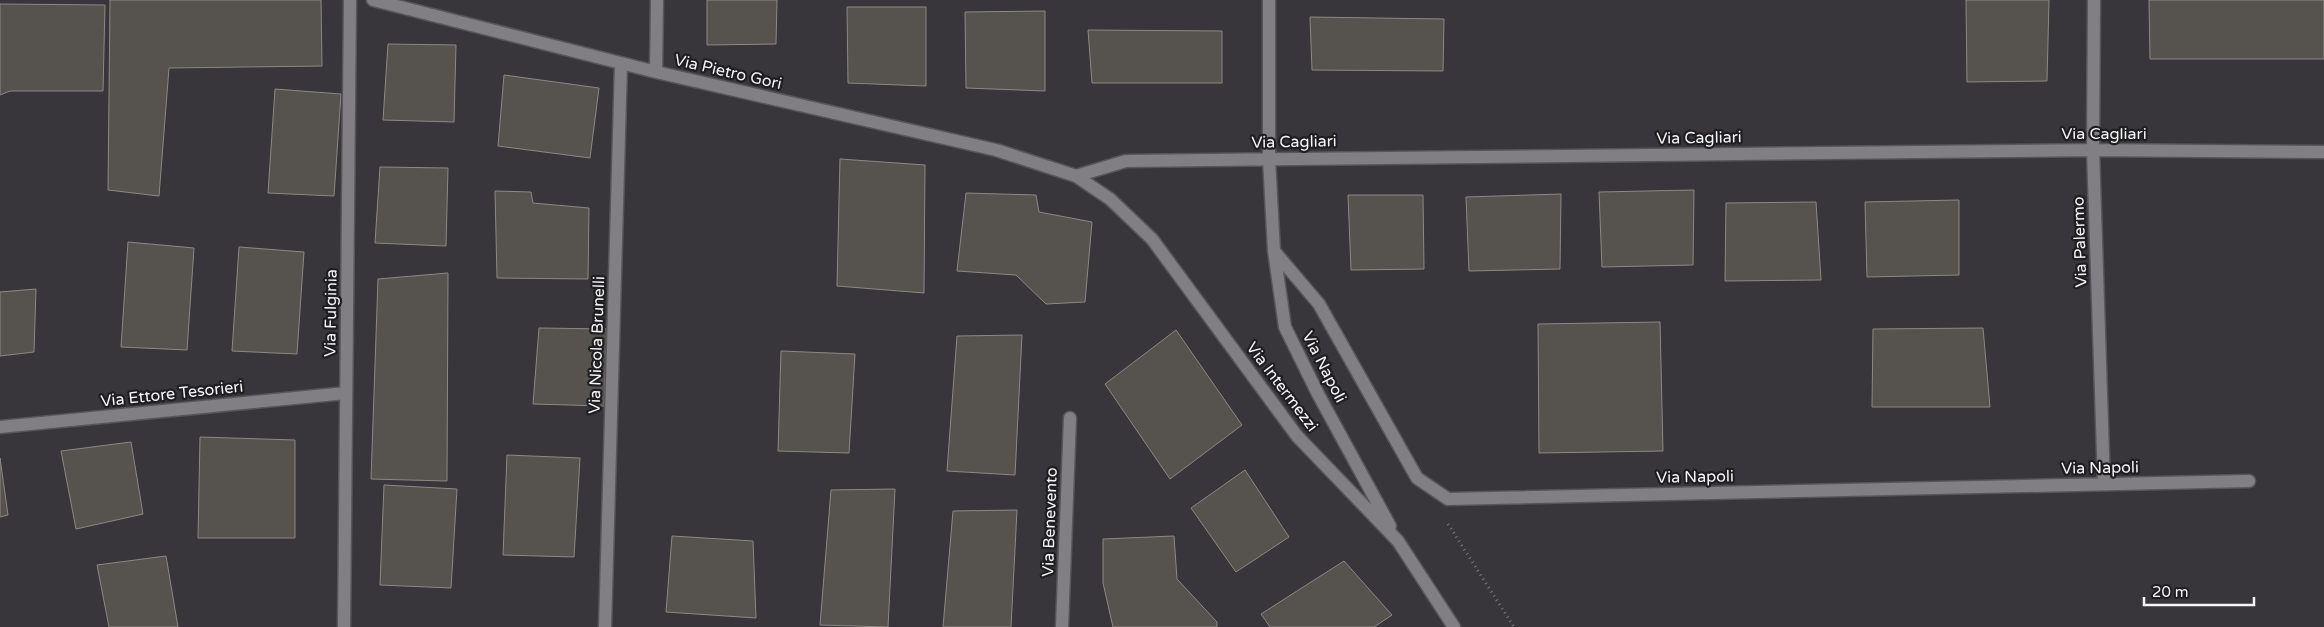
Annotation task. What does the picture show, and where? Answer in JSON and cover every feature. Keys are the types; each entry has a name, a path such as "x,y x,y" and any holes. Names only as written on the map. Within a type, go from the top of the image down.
{"street":[{"name":"Via Fulginia","path":"344,627 350,0"},
{"name":"Via Pietro Gori","path":"373,0 621,64 996,150 1076,176"},
{"path":"656,72 657,0"},
{"name":"Via Napoli","path":"1269,0 1269,159 1274,251 1285,327 1318,394 1398,542"},
{"name":"Via Palermo","path":"2094,0 2093,150 2104,484"},
{"name":"Via Nicola Brunelli","path":"605,627 621,64"},
{"name":"Via Cagliari","path":"1076,176 1126,161 2093,150 2324,152"},
{"name":"Via Intermezzi","path":"1076,176 1110,198 1152,239 1297,436 1398,542 1454,627"},
{"name":"Via Napoli","path":"1274,251 1319,304 1417,478 1448,499 2249,482"},
{"name":"Via Ettore Tesorieri","path":"0,427 346,393"},
{"name":"Via Benevento","path":"1062,627 1070,418"}],"path":[{"path":"1443,516 1514,627"}],"building":[{"path":"110,0 321,0 322,66 169,68 159,196 108,190"},
{"path":"707,0 777,0 776,44 707,45"},
{"path":"1966,0 2049,0 2047,81 1967,82"},
{"path":"2149,0 2324,0 2324,59 2150,59"},
{"path":"0,4 105,5 103,91 10,91 0,95"},
{"path":"847,7 926,7 926,86 848,83"},
{"path":"1045,11 1045,91 966,88 965,12"},
{"path":"1310,17 1444,19 1443,71 1312,70"},
{"path":"1088,30 1222,31 1222,83 1092,83"},
{"path":"388,44 456,45 454,122 383,120"},
{"path":"504,75 599,88 590,158 498,146"},
{"path":"275,89 341,94 334,196 268,193"},
{"path":"840,159 925,165 924,293 837,286"},
{"path":"380,167 448,168 446,246 375,243"},
{"path":"1694,190 1693,265 1602,267 1599,192"},
{"path":"495,191 531,192 533,203 589,208 588,279 497,278"},
{"path":"966,193 1036,195 1039,212 1092,222 1085,302 1046,304 1016,275 957,271"},
{"path":"1561,194 1560,269 1469,271 1466,197"},
{"path":"1348,195 1423,195 1424,269 1351,270"},
{"path":"1959,200 1959,275 1867,277 1865,202"},
{"path":"1816,202 1821,280 1725,281 1726,203"},
{"path":"128,242 194,248 187,350 121,347"},
{"path":"239,247 304,252 297,354 232,351"},
{"path":"448,273 447,481 371,479 378,279"},
{"path":"36,289 34,352 0,356 0,292"},
{"path":"1660,322 1663,451 1539,453 1538,324"},
{"path":"539,328 607,329 604,406 533,404"},
{"path":"1983,328 1990,407 1872,407 1873,329"},
{"path":"1176,330 1242,425 1170,479 1105,384"},
{"path":"1022,335 1015,475 947,471 957,336"},
{"path":"781,351 855,354 849,453 778,451"},
{"path":"200,437 295,440 295,538 198,538"},
{"path":"131,442 143,514 76,529 61,451"},
{"path":"507,455 580,458 574,557 503,555"},
{"path":"0,458 8,515 0,517"},
{"path":"1245,470 1289,537 1236,572 1191,508"},
{"path":"384,485 457,489 451,588 380,585"},
{"path":"895,489 888,627 820,625 831,490"},
{"path":"1017,510 1011,627 943,627 953,511"},
{"path":"672,536 753,541 756,618 666,612"},
{"path":"1174,536 1177,579 1217,622 1217,627 1113,627 1103,583 1103,539"},
{"path":"166,556 178,627 109,627 97,565"},
{"path":"1344,561 1392,615 1374,627 1270,627 1261,614"}]}
